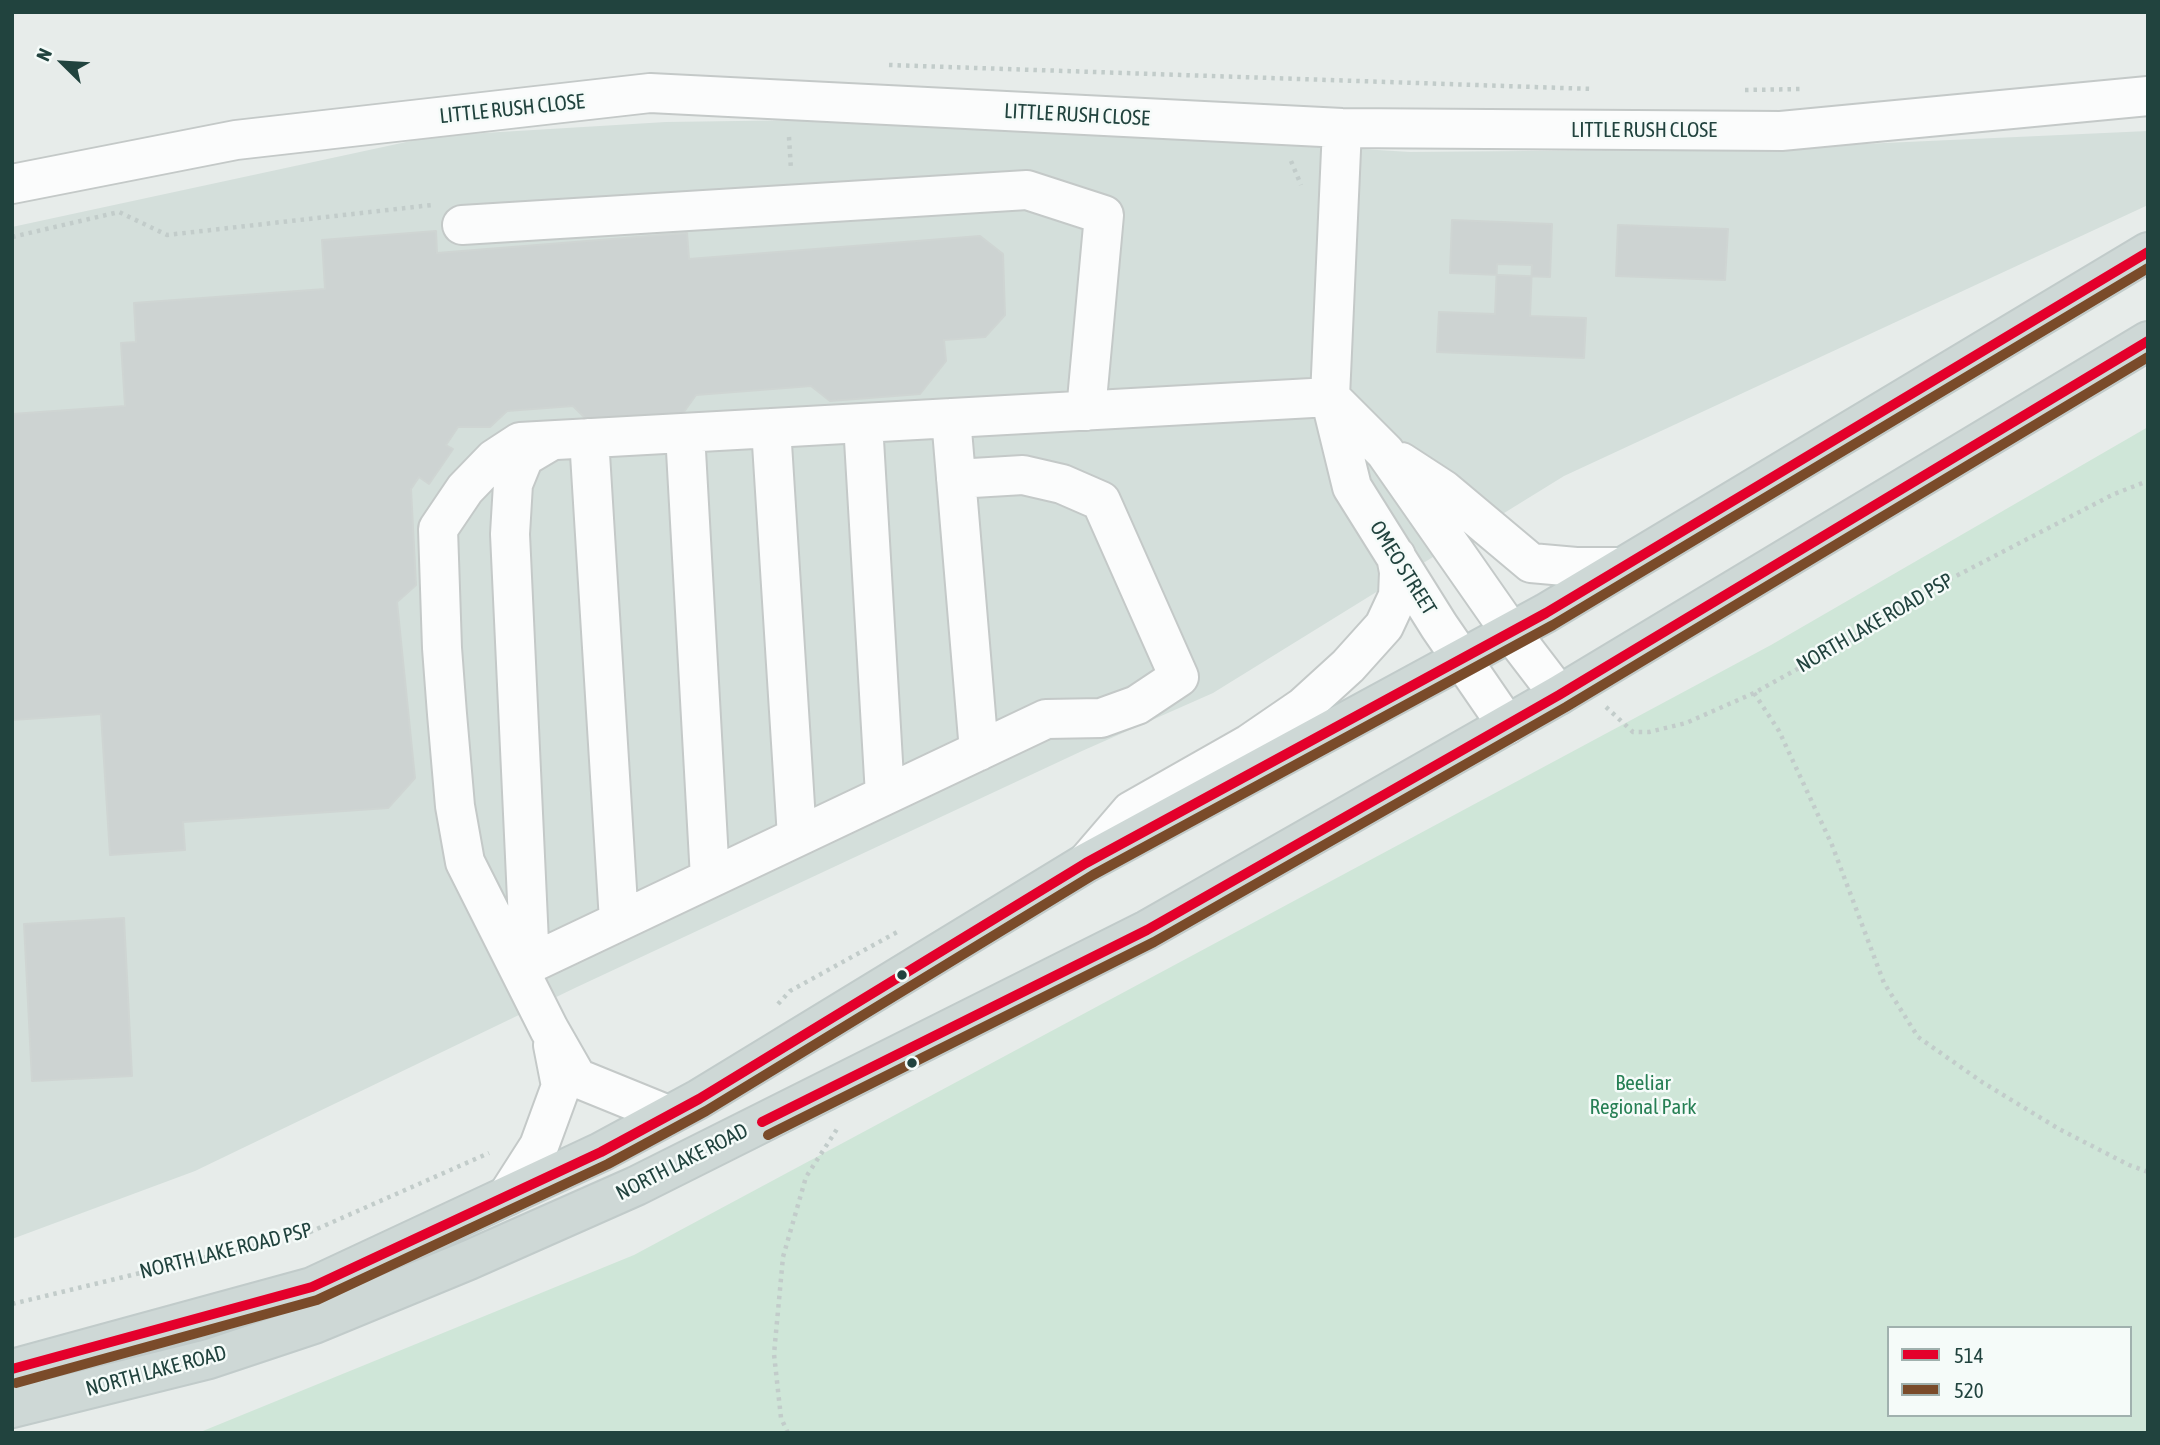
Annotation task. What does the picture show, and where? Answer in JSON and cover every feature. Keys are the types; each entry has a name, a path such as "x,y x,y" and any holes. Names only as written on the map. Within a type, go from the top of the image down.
{"main road":[{"name":"NORTH LAKE ROAD","path":"12,1369 312,1287 601,1152 699,1099 1086,863 1462,659 1622,567 2143,251"},
{"name":"NORTH LAKE ROAD","path":"12,1408 209,1359 314,1324 469,1260 636,1186 1147,930 1559,695 2148,341"}],"street":[{"name":"LITTLE RUSH CLOSE","path":"12,184 236,140 650,93 1342,128 1781,131 2148,96"},
{"name":"OMEO STREET","path":"1342,128 1330,397 1352,487 1507,725"},
{"path":"462,225 1027,190 1104,215 1086,411"},
{"path":"668,1115 577,1078 549,1029 524,966 465,862 455,806 447,714 441,634 438,529 465,489 494,459 520,442 1330,397 1385,452 1510,631 1559,695"},
{"path":"951,418 979,751"},
{"path":"863,423 885,795"},
{"path":"771,428 797,837"},
{"path":"685,433 710,878"},
{"path":"589,438 619,921"},
{"path":"524,966 510,534 513,484 524,457 551,440"},
{"path":"1385,452 1444,490 1531,564 1576,568 1622,567"},
{"path":"524,966 1046,719 1101,718 1137,705 1179,677 1101,501 1062,484 1023,475 956,479"},
{"path":"1086,863 1130,811 1249,744 1303,707 1348,666 1384,626 1398,596 1399,572 1396,556"},
{"path":"507,1196 539,1146 561,1086 549,1029"}],"path":[{"name":"NORTH LAKE ROAD PSP","path":"1604,705 1633,732 1649,732 1686,723 1754,693 1848,641 1931,589 2114,494 2148,481"},
{"path":"1754,693 1779,731 1832,845 1884,983 1918,1037 1982,1082 2059,1129 2148,1172"},
{"path":"788,1433 781,1418 774,1354 783,1257 806,1177 844,1118"},
{"name":"NORTH LAKE ROAD PSP","path":"12,1304 310,1232 491,1152"}],"shaded area":[{"path":"882,119 1410,152 1753,149 2148,131 2148,205 1564,476 1213,693 1082,751 577,987 195,1171 12,1239 12,227 434,136 666,122"}],"green space":[{"name":"Beeliar Regional Park","path":"2148,427 2148,1433 198,1433 634,1255 1771,645"}],"building":[{"path":"1452,220 1552,224 1550,277 1450,273"},
{"path":"1618,225 1728,229 1725,280 1616,276"},
{"path":"436,231 437,253 687,233 689,259 980,236 1003,254 1005,315 985,337 944,340 946,361 920,394 830,401 811,386 696,395 681,416 588,421 573,406 507,411 490,427 458,427 446,445 453,449 429,484 419,477 411,489 416,585 397,602 415,778 388,808 183,822 185,850 110,855 101,714 12,720 12,414 125,406 121,343 136,342 134,303 325,289 322,240"},
{"path":"1497,264 1532,265 1530,316 1586,318 1584,358 1437,352 1439,312 1495,314"},
{"path":"124,918 132,1076 32,1081 24,924"}],"transit line":[{"name":"514","path":"12,1369 312,1287 601,1152 699,1099 1086,863 1546,613 2148,252"},
{"name":"520","path":"16,1383 317,1300 608,1164 706,1111 1093,875 1553,625 2148,268"},
{"name":"514","path":"762,1122 1147,930 1559,695 2148,341"},
{"name":"520","path":"768,1135 1154,942 1566,707 2148,357"}]}
